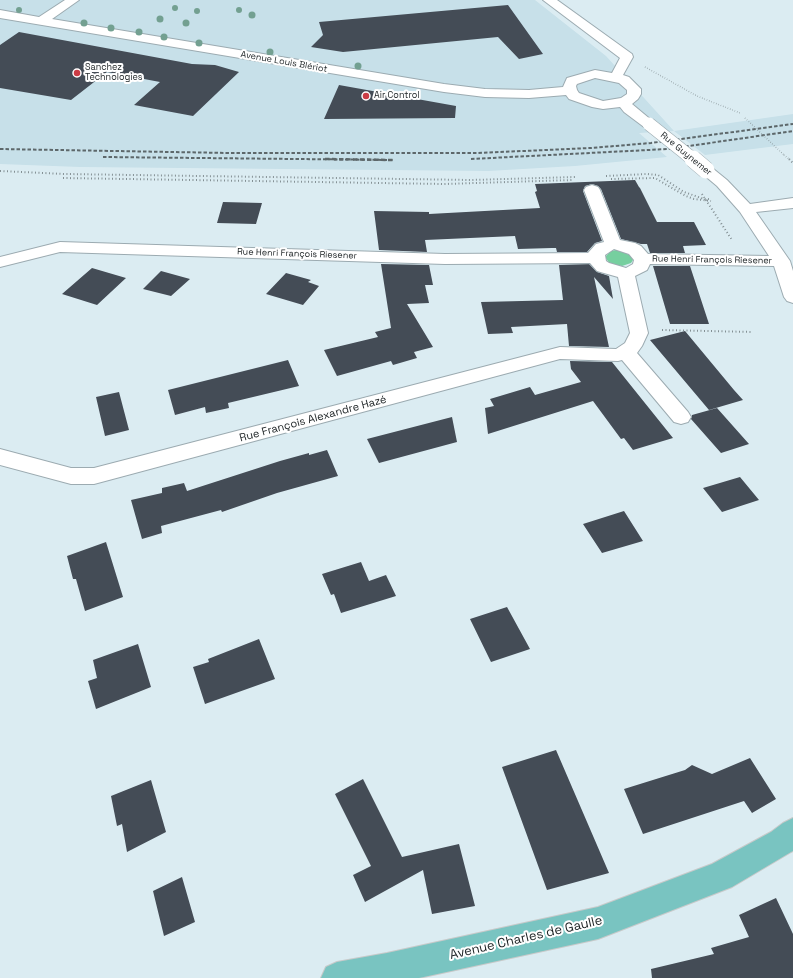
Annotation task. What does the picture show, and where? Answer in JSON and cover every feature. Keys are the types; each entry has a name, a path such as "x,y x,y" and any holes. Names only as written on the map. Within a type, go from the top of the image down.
{"main road":[{"name":"Avenue Charles de Gaulle","path":"337,978 387,969 598,923 721,876 781,842 793,833"}],"street":[{"path":"41,21 73,0"},
{"path":"549,0 627,57 621,69 614,77"},
{"name":"Avenue Louis Blériot","path":"0,14 444,88 485,93 529,94 570,91"},
{"path":"595,74 614,77 624,80 634,89 634,94 631,99 624,102 603,105 592,103 574,96 570,91 572,82 578,78 595,74"},
{"name":"Rue Guynemer","path":"624,102 629,109 706,170 739,201 781,261 793,297"},
{"path":"592,190 613,244"},
{"path":"739,201 793,203"},
{"path":"613,244 636,250 643,259 641,266 632,272 626,273 610,270 598,263 596,258 598,250 613,244"},
{"name":"Rue Henri François Riesener","path":"0,262 60,247 445,259 596,258"},
{"name":"Rue Henri François Riesener","path":"643,259 781,261"},
{"path":"626,273 639,333 633,346 626,352 680,417"},
{"name":"Rue François Alexandre Hazé","path":"0,457 71,476 94,476 560,353 618,355 626,352"}],"path":[{"path":"627,57 697,96 740,114"},
{"path":"745,118 793,163"},
{"path":"0,171 127,175 471,180 578,177"},
{"path":"601,176 648,174 658,176 684,192 705,200"},
{"path":"63,178 444,184 576,180"},
{"path":"607,179 655,178 686,196 705,200 739,201"},
{"path":"700,189 705,200 733,242"},
{"path":"638,329 754,332"}],"shaded area":[{"path":"0,0 535,0 606,56 674,131 639,133 667,157 575,166 488,171 80,167 0,164"},
{"path":"793,114 793,144 705,155 674,131"}],"green space":[{"path":"611,251 622,251 631,256 633,260 631,263 622,266 610,264 605,257"}],"building":[{"path":"508,5 543,54 519,59 498,37 343,52 311,47 323,35 319,22"},
{"path":"19,32 192,64 215,65 239,72 193,116 134,105 160,82 107,72 71,100 0,88 0,45"},
{"name":"Air Control","path":"339,85 456,106 455,118 324,119"},
{"path":"635,180 657,222 694,222 706,245 683,246 685,253 650,253 647,244 621,239 601,189 592,184 585,186 583,191 602,241 595,243 587,252 557,252 556,248 518,249 515,236 425,240 427,252 379,250 374,211 429,212 429,214 540,208 535,192 537,191 535,184"},
{"path":"223,202 262,203 256,224 217,223"},
{"path":"381,264 429,265 433,285 425,285 429,303 407,304 433,347 414,352 417,358 393,365 391,361 337,376 324,350 378,337 375,332 391,328"},
{"path":"589,264 597,272 609,276 613,299 594,277 609,347 569,346 567,324 511,327 513,333 488,334 481,302 563,300 559,265"},
{"path":"653,266 690,266 709,324 670,324"},
{"path":"92,268 126,278 97,305 62,294"},
{"path":"161,271 190,279 171,296 143,289"},
{"path":"286,273 311,280 308,282 319,286 303,305 266,294"},
{"path":"685,331 743,400 709,410 650,340"},
{"path":"288,360 299,386 228,403 229,408 206,413 205,407 175,415 168,390"},
{"path":"570,361 612,362 673,438 633,450 624,438 621,439 593,401 488,434 485,408 494,406 490,399 530,387 535,395 581,382 571,369"},
{"path":"119,392 129,430 105,436 96,397"},
{"path":"717,408 749,444 721,453 691,419 692,415"},
{"path":"452,417 457,442 379,463 367,439"},
{"path":"327,450 338,476 277,493 222,512 221,510 161,526 162,533 142,539 131,500 162,493 162,488 184,483 187,491 280,461"},
{"path":"740,477 759,500 722,512 703,488"},
{"path":"624,511 643,541 602,553 583,524"},
{"path":"106,542 123,597 85,611 76,579 73,579 67,556"},
{"path":"361,562 369,581 386,575 396,596 341,613 334,594 331,595 322,574"},
{"path":"507,607 530,649 491,662 470,619"},
{"path":"259,639 275,679 205,704 193,667 209,662 208,659"},
{"path":"138,644 151,687 96,709 88,681 97,678 93,660"},
{"path":"556,750 609,873 547,890 502,767"},
{"path":"750,758 776,799 752,813 744,801 643,834 624,789 685,770 692,765 712,774"},
{"path":"363,779 402,857 459,844 475,906 432,914 423,870 365,902 353,875 371,866 335,794"},
{"path":"151,780 166,832 127,852 122,824 117,826 111,796"},
{"path":"182,877 195,922 164,936 153,891"},
{"path":"776,898 793,934 793,978 652,978 651,969 714,954 711,948 749,937 739,915"}],"railway":[{"path":"0,149 229,153 478,153 591,148 651,143 793,124"},
{"path":"471,159 668,149 793,131"},
{"path":"103,157 393,160 325,159"}],"place":[{"name":"Sanchez Technologies","path":"77,73"},
{"name":"Air Control","path":"366,96"}]}
